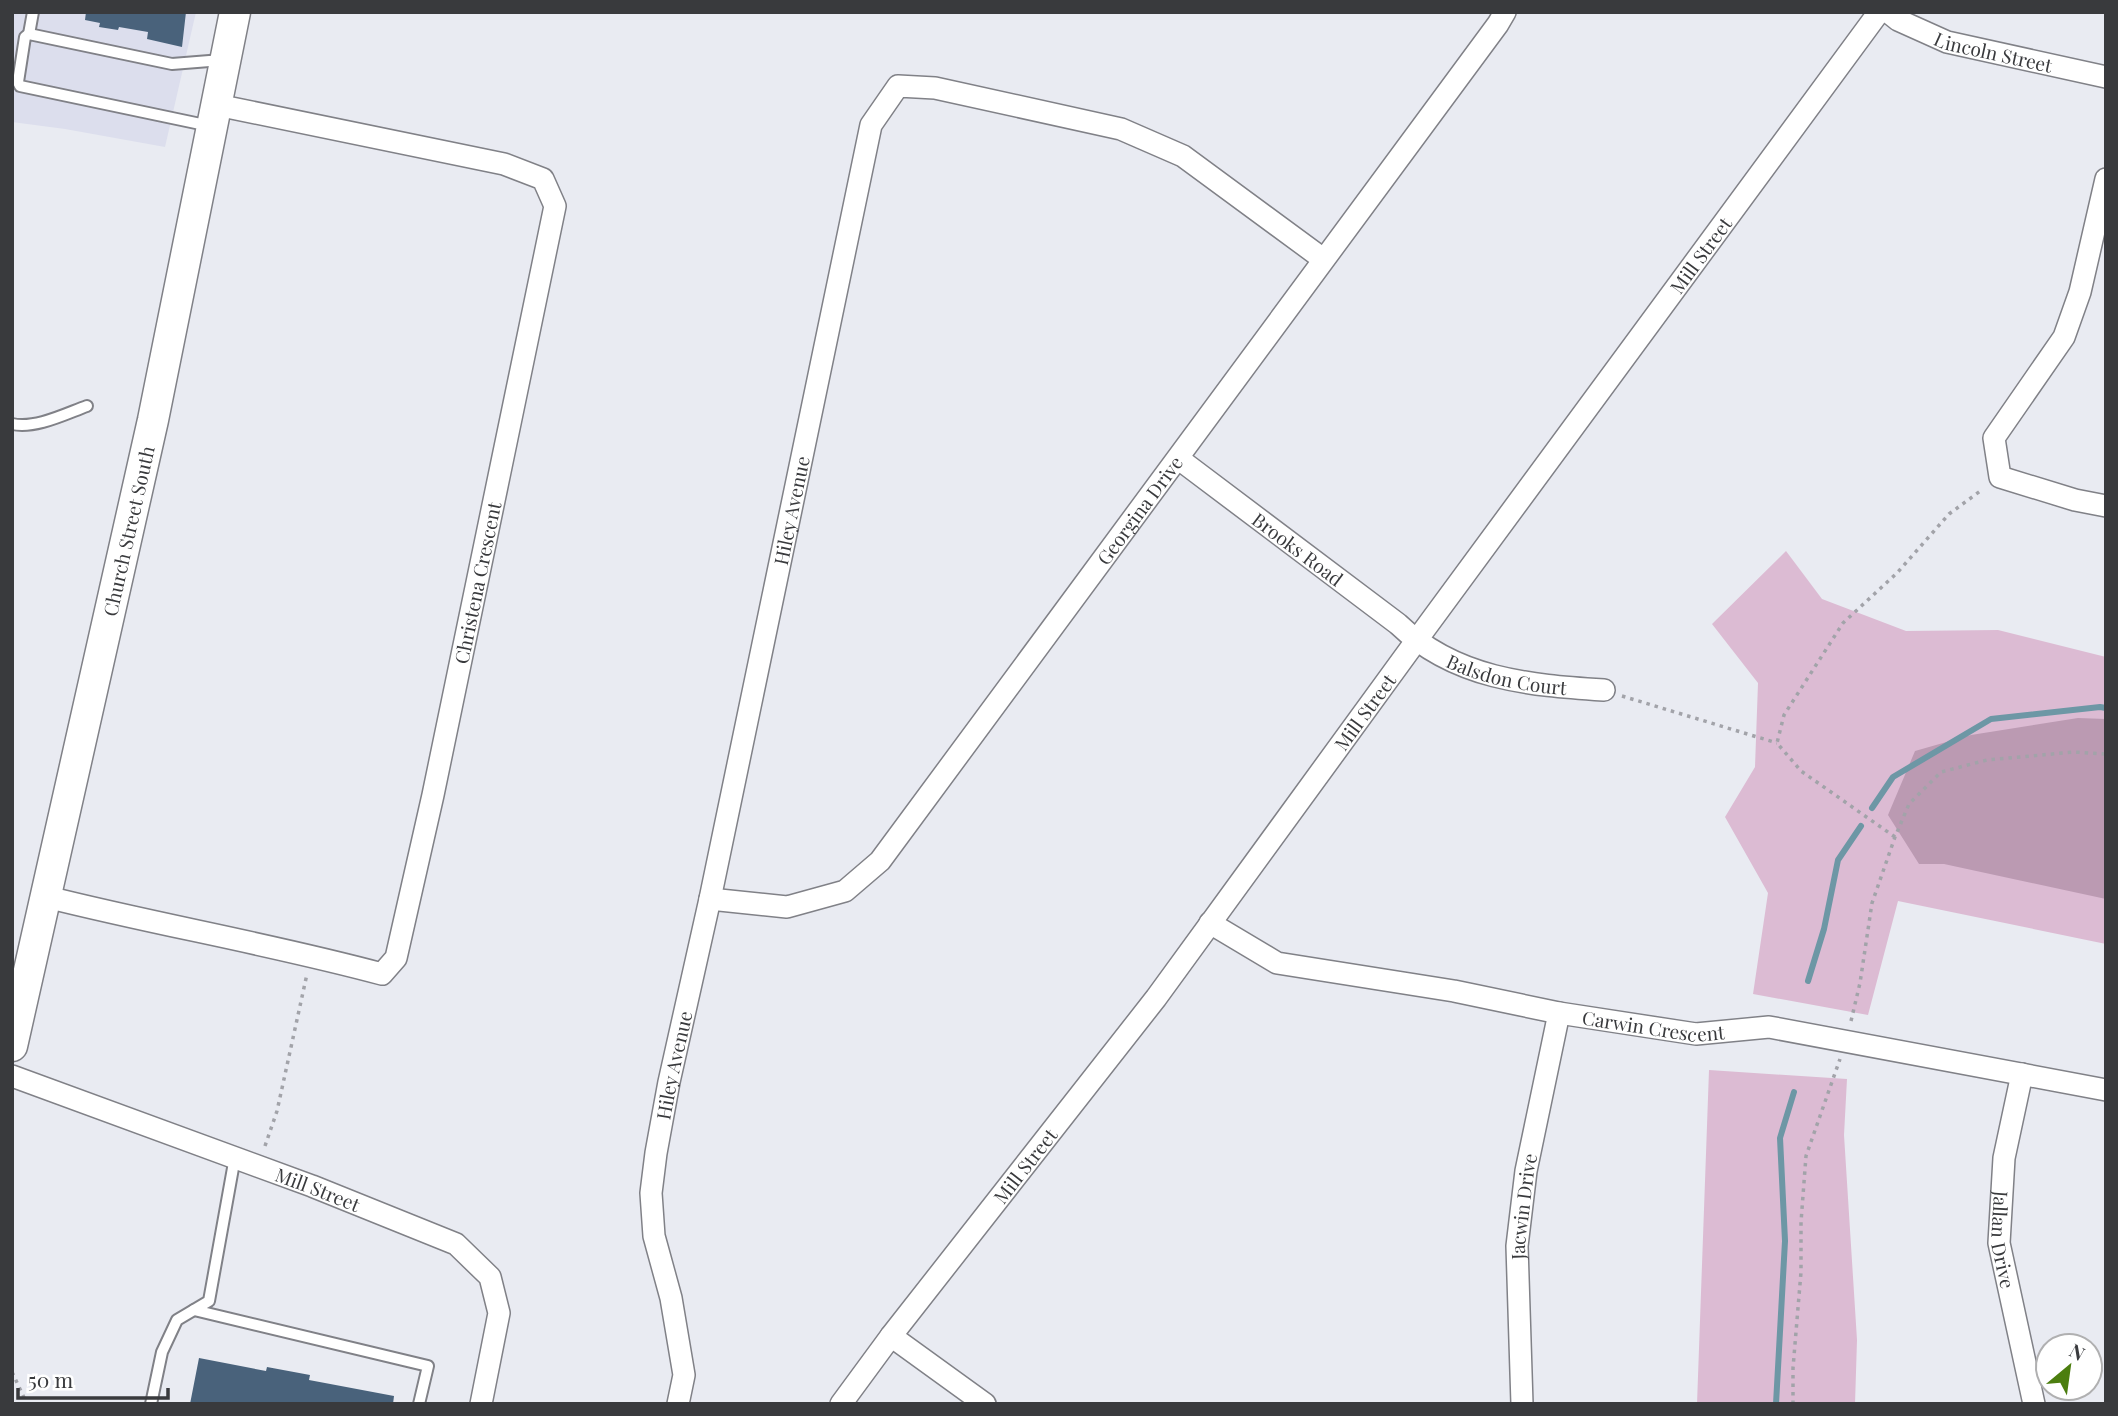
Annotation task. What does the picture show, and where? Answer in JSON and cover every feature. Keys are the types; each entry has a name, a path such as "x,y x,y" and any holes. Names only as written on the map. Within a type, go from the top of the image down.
{"main road":[{"name":"Church Street South","path":"12,1046 153,420 235,12"}],"street":[{"name":"Georgina Drive","path":"710,898 787,907 845,891 880,861 1323,259 1414,140 1505,12"},
{"name":"Mill Street","path":"841,1404 891,1336 1156,998 1880,12"},
{"name":"Lincoln Street","path":"1888,12 1898,20 1947,42 2106,77"},
{"name":"Hiley Avenue","path":"678,1404 684,1376 671,1298 654,1236 651,1193 669,1082 710,898 871,125 898,86 935,88 1121,129 1183,156 1323,259"},
{"name":"Christena Crescent","path":"47,897 311,955 382,974 396,958 433,795 555,206 543,179 504,164 215,116"},
{"path":"2106,179 2080,292 2064,337 1994,438 2000,477 2075,500 2106,506"},
{"name":"Brooks Road","path":"1178,459 1398,624 1416,641"},
{"name":"Balsdon Court","path":"1416,641 1453,663 1495,676 1543,686 1604,690"},
{"name":"Carwin Crescent","path":"1210,923 1276,963 1454,991 1559,1013 1696,1034 1769,1027 2106,1090"},
{"name":"Jacwin Drive","path":"1522,1404 1517,1246 1526,1171 1559,1013"},
{"name":"Jallan Drive","path":"2022,1074 2004,1158 1999,1243 2034,1404"},
{"name":"Mill Street","path":"12,1076 235,1157 456,1244 490,1277 499,1313 481,1404"},
{"path":"891,1336 985,1404"}],"lane":[{"path":"33,12 21,59 18,82 20,86 215,116"},
{"path":"29,34 172,64 225,60"},
{"path":"12,424 20,426 47,420 87,407"},
{"path":"151,1404 162,1352 177,1320 209,1301 235,1157"},
{"path":"194,1310 428,1366 419,1404"}],"path":[{"path":"1777,743 1784,715 1843,623 1897,573 1949,514 2000,477"},
{"path":"1604,690 1777,743 1801,771 1895,837"},
{"path":"1793,1404 1806,1156 1846,1040 1860,983 1872,903 1909,804 1941,772 1987,760 2074,752 2106,754"},
{"path":"258,1166 277,1111 311,955"},
{"path":"12,1372 27,1404"}],"shaded area":[{"path":"12,12 196,12 165,147 12,122"},
{"path":"1786,551 1822,599 1906,631 1998,630 2106,657 2106,944 1898,901 1868,1015 1753,994 1768,893 1725,817 1755,767 1758,683 1712,624"},
{"path":"2078,718 2106,719 2106,899 1944,864 1919,864 1888,815 1915,751 1971,735"},
{"path":"1709,1070 1847,1079 1844,1135 1857,1340 1855,1404 1697,1404"}],"building":[{"path":"86,12 186,12 182,47 147,39 148,32 99,27 100,23 85,20"},
{"path":"199,1358 266,1371 267,1367 310,1375 309,1380 394,1396 393,1404 190,1404"}],"waterway":[{"path":"1872,808 1893,777 1991,719 2106,708"},
{"path":"1808,981 1824,929 1838,860 1861,826"},
{"path":"1776,1404 1785,1241 1780,1138 1794,1092"}]}
